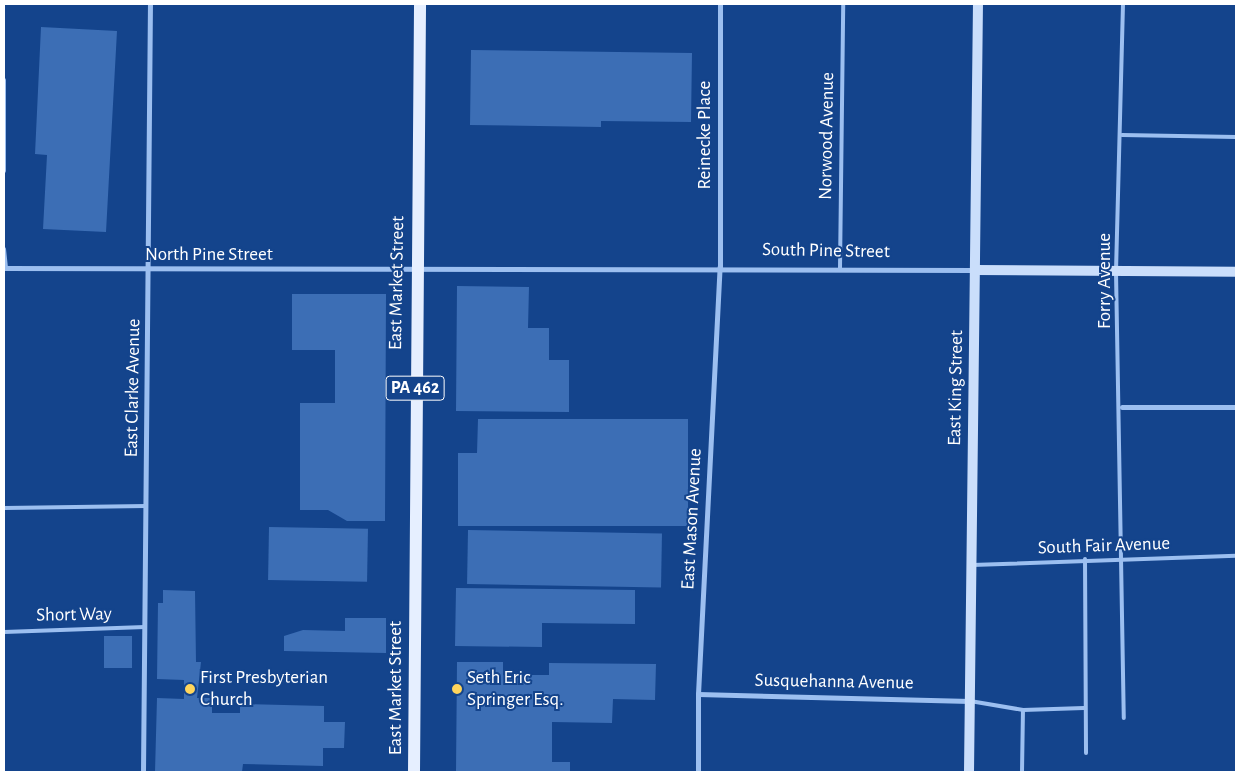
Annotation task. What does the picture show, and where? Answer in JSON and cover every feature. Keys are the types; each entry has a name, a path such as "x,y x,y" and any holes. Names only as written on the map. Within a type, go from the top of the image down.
{"main road":[{"name":"East Market Street","path":"414,772 415,270 420,4"}],"street":[{"name":"East Clarke Avenue","path":"143,772 150,4"},
{"name":"Reinecke Place","path":"720,4 720,267"},
{"name":"East King Street","path":"970,772 978,4"},
{"name":"South Pine Street","path":"415,270 720,267 1236,272"},
{"name":"East Mason Avenue","path":"698,772 698,694 720,267"},
{"name":"North Pine Street","path":"5,268 415,270"},
{"path":"1122,406 1236,407"},
{"name":"Susquehanna Avenue","path":"698,694 970,701"}],"lane":[{"name":"Norwood Avenue","path":"840,268 842,4"},
{"name":"Forry Avenue","path":"1123,4 1122,135 1116,272 1122,406 1121,558 1124,718"},
{"path":"4,80 7,100 4,171"},
{"path":"1122,135 1236,137"},
{"path":"4,249 5,268"},
{"path":"4,508 146,506"},
{"name":"South Fair Avenue","path":"972,565 1085,559 1236,556"},
{"path":"1085,559 1084,708 1086,753"},
{"name":"Short Way","path":"4,632 145,627"},
{"path":"970,701 1023,710 1084,708"},
{"path":"1022,772 1023,710"}],"building":[{"path":"41,27 117,31 106,232 43,229 47,155 35,154"},
{"path":"471,50 692,53 691,122 601,121 601,127 470,125"},
{"path":"457,286 529,287 528,328 549,328 549,360 569,360 569,412 456,411"},
{"path":"292,294 386,294 385,521 347,521 328,510 300,510 300,403 335,403 335,350 292,350"},
{"path":"478,419 688,419 688,526 458,526 458,453 477,453"},
{"path":"269,527 368,529 367,582 268,580"},
{"path":"468,530 662,533 661,587 467,584"},
{"path":"456,588 635,590 635,624 542,623 542,647 455,646"},
{"name":"First Presbyterian Church","path":"163,590 195,591 196,662 201,662 197,698 212,698 212,713 240,713 240,704 324,706 324,722 345,722 344,748 323,748 323,766 243,764 242,772 155,772 157,698 184,699 184,680 157,679 158,603 163,603"},
{"path":"345,618 386,618 386,653 284,651 284,636 303,630 345,631"},
{"path":"104,636 132,636 132,668 104,668"},
{"path":"457,662 503,662 503,675 549,675 549,663 656,664 655,700 613,699 612,723 552,722 552,762 570,762 570,772 456,772"}],"place":[{"name":"First Presbyterian Church","path":"190,689"},
{"name":"Seth Eric Springer Esq.","path":"457,689"}]}
